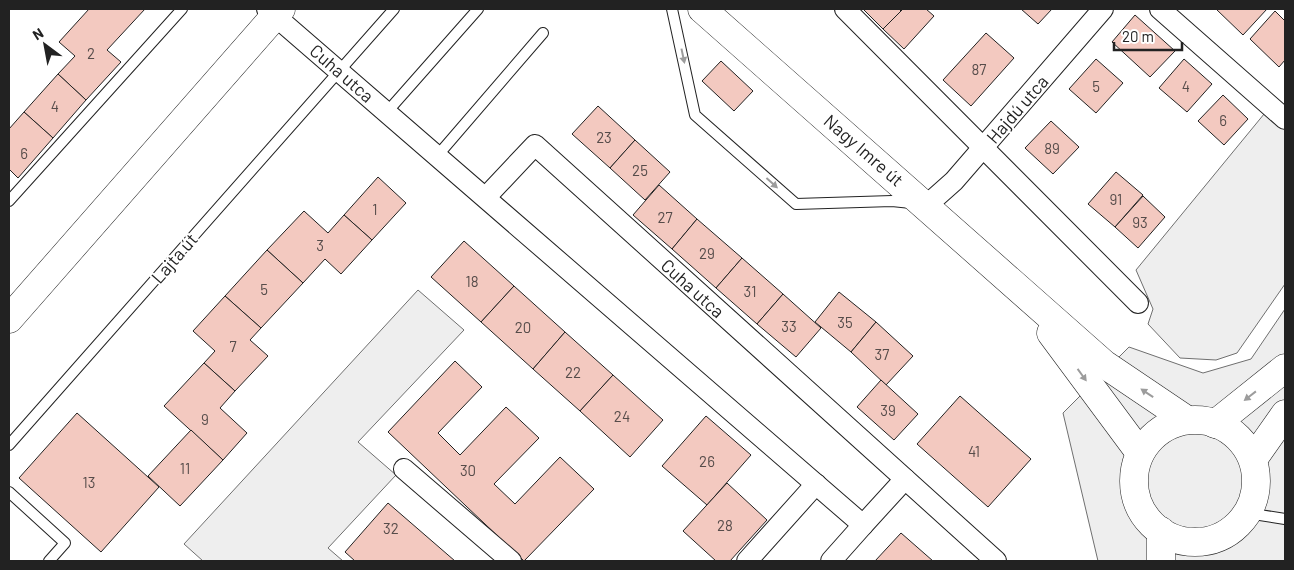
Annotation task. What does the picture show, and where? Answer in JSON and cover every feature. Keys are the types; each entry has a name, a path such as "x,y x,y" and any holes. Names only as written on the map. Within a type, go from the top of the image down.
{"main road":[{"name":"Nagy Imre út","path":"702,9 927,205 1022,293 1104,364 1187,420"},
{"path":"9,319 274,11"},
{"name":"Nagy Imre út","path":"1022,293 1140,453"},
{"path":"1215,424 1285,368"},
{"path":"1254,458 1285,414"},
{"path":"1187,420 1207,421 1215,424 1226,428 1242,441 1254,458 1256,479 1253,498 1247,513 1207,551 1191,542 1171,538 1154,527 1141,512 1134,493 1134,472 1140,453 1151,437 1162,429 1187,420"},
{"path":"1161,532 1161,561"}],"street":[{"path":"846,9 1138,303"},
{"name":"Hajdú utca","path":"927,205 954,181 985,147 1103,9"},
{"path":"1160,9 1285,119"},
{"name":"Cuha utca","path":"274,11 387,112 863,525"},
{"name":"Cuha utca","path":"486,197 535,145 996,561"},
{"path":"404,469 511,561"},
{"path":"831,561 905,479"},
{"path":"748,561 816,484"}],"lane":[{"path":"9,201 182,9"},
{"name":"Lajta út","path":"9,445 394,9"},
{"path":"387,112 478,9"},
{"path":"672,9 695,115 796,204 892,200 927,205"},
{"path":"438,156 543,32"},
{"path":"9,492 65,543 49,561"},
{"path":"1247,513 1285,519"}],"shaded area":[{"path":"1269,108 1285,123 1285,284 1237,353 1216,360 1180,358 1148,324 1153,309 1136,270"},
{"path":"418,290 464,330 358,442 396,475 328,548 343,561 203,561 184,544"},
{"path":"1285,309 1285,561 1098,561 1063,413 1129,347 1203,373 1251,359"}],"building":[{"path":"89,9 145,9 107,50 121,62 86,100 58,74 75,56 59,42"},
{"path":"863,9 899,9 901,11 883,29"},
{"path":"903,9 926,9 934,16 904,49 883,29"},
{"path":"1021,9 1052,9 1038,24"},
{"path":"1216,9 1267,9 1243,35"},
{"path":"1275,11 1285,21 1285,60 1279,67 1250,39"},
{"path":"1135,15 1175,51 1150,77 1112,42"},
{"path":"986,33 1014,58 971,106 943,80"},
{"path":"1096,59 1123,83 1096,113 1069,89"},
{"path":"1184,59 1212,84 1187,112 1159,88"},
{"path":"721,61 753,91 734,111 702,81"},
{"path":"58,74 86,100 53,138 24,112"},
{"path":"1223,95 1248,119 1224,145 1198,121"},
{"path":"598,106 635,140 610,168 572,134"},
{"path":"24,112 53,138 18,178 9,169 9,129"},
{"path":"1051,121 1079,147 1053,174 1025,148"},
{"path":"635,140 670,172 645,200 610,168"},
{"path":"1116,172 1143,195 1115,227 1088,204"},
{"path":"378,177 406,203 372,240 344,215"},
{"path":"659,185 697,219 672,249 633,215"},
{"path":"1143,196 1165,217 1138,248 1115,227"},
{"path":"304,211 328,233 344,215 372,240 341,274 325,259 303,283 267,250"},
{"path":"697,219 742,258 716,288 672,249"},
{"path":"464,241 514,286 481,322 431,277"},
{"path":"267,250 303,283 261,328 225,296"},
{"path":"742,258 783,294 757,324 716,288"},
{"path":"514,286 565,332 533,369 481,322"},
{"path":"839,292 876,322 851,352 815,322"},
{"path":"783,294 821,328 796,357 757,324"},
{"path":"225,296 261,328 250,340 268,356 235,391 204,363 215,351 193,331"},
{"path":"876,322 913,356 886,385 851,352"},
{"path":"565,332 613,375 580,411 533,369"},
{"path":"455,361 482,387 438,433 460,455 506,407 539,438 494,484 515,504 560,457 594,489 524,561 388,432"},
{"path":"204,363 235,391 220,408 247,433 223,460 164,406"},
{"path":"613,375 663,420 630,457 580,411"},
{"path":"881,380 918,414 894,440 857,407"},
{"path":"960,396 1031,459 988,507 917,444"},
{"path":"77,413 159,487 101,552 19,478"},
{"path":"706,416 751,455 707,505 662,466"},
{"path":"191,430 223,460 180,506 148,476"},
{"path":"727,483 767,520 730,561 716,561 683,531"},
{"path":"388,503 455,561 355,561 345,552"},
{"path":"901,533 933,561 875,561"}]}
